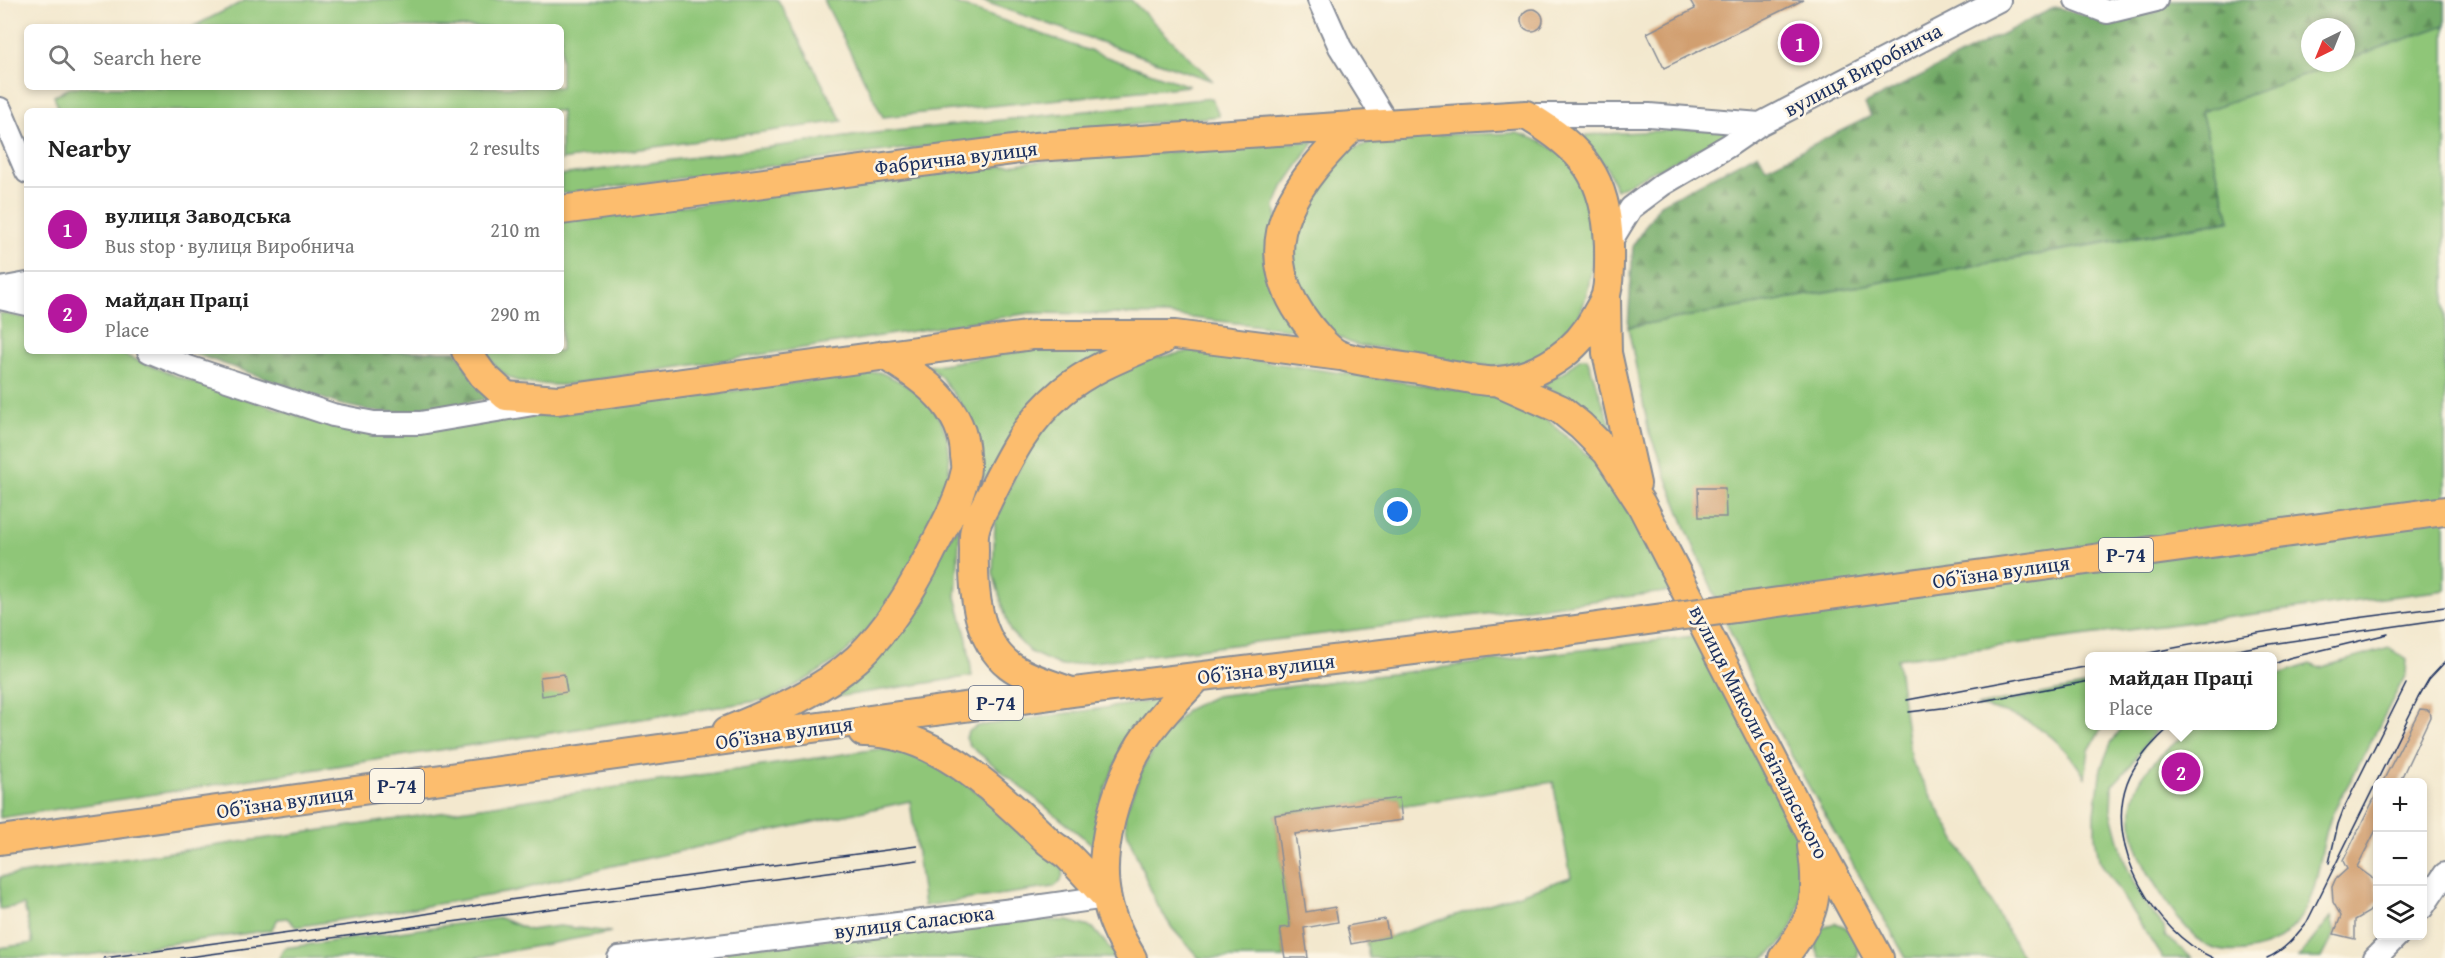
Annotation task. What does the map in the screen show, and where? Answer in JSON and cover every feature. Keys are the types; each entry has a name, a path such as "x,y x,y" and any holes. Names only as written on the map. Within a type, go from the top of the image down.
{"main road":[{"name":"Фабрична вулиця","path":"564,210 1035,147 1527,115"},
{"path":"1527,115 1572,146 1595,177 1604,200 1609,243 1606,296 1607,353 1616,402 1641,504"},
{"path":"1340,356 1311,330 1295,307 1286,289 1279,249 1286,213 1306,176 1353,126"},
{"path":"1497,381 1546,367 1565,353 1587,332 1606,296"},
{"path":"467,354 483,375 506,396 558,400 1033,335 1175,335 1340,356 1497,381 1560,409 1607,452 1641,504"},
{"path":"1073,692 1036,679 1009,664 992,645 981,621 976,598 973,575 974,529 1003,470 1030,423 1062,392 1097,368 1175,335"},
{"path":"664,750 725,732 779,710 828,680 857,658 881,633 910,592 953,510 966,473 965,447 957,419 932,387 911,370 884,355"},
{"name":"вулиця Миколи Світальського","path":"1641,504 1810,832 1879,958"},
{"name":"Обʼїзна вулиця","path":"0,840 1073,692 1568,631 2445,511"},
{"path":"1132,958 1113,921 1106,897 1107,839 1120,784 1142,743 1169,708 1198,677"},
{"path":"794,732 886,731 960,765 1019,812 1052,844 1067,855 1106,897"},
{"path":"1783,958 1802,934 1815,902 1817,876 1810,832"}],"street":[{"path":"1319,0 1341,47 1387,123"},
{"name":"вулиця Виробнича","path":"1609,243 1631,208 1663,184 1728,146 1760,124 1974,6 1999,0"},
{"path":"2076,0 2107,12 2156,0"},
{"path":"1,115 24,165"},
{"path":"1527,115 1649,115 1760,124"},
{"path":"0,289 24,285"},
{"path":"0,298 24,303"},
{"path":"156,354 185,366 333,415 374,423 420,423 558,400"},
{"path":"2427,901 2445,874"},
{"name":"вулиця Саласюка","path":"619,958 702,953 1106,897"},
{"path":"2375,958 2393,940"}],"green space":[{"path":"246,0 778,0 842,121 564,160 564,108 58,108 54,96 66,90 564,90 564,24 198,24"},
{"path":"824,0 945,0 1189,86 883,117"},
{"path":"980,0 1131,0 1213,81"},
{"path":"2171,0 2445,0 2445,25 2355,57 2355,18 2301,18 2301,72 2314,72 2201,112 2230,220 1628,327 1633,245 1660,204 1758,153 1766,168 1871,116 1865,104 2055,7 2107,21 2156,12"},
{"path":"2445,25 2445,590 1897,659 1911,761 2023,958 1906,958 1759,698 1686,528 1649,432 1628,327 2230,221 2201,112 2314,72 2355,72 2355,57"},
{"path":"1212,98 1219,116 876,152 564,194 564,175 875,133"},
{"path":"1729,127 1731,133 1616,190 1608,170 1586,142 1586,135"},
{"path":"1517,133 1550,147 1566,157 1578,170 1585,185 1593,223 1592,266 1583,305 1573,327 1544,352 1521,364 1508,366 1453,362 1358,345 1339,337 1328,328 1318,317 1301,289 1292,261 1292,248 1297,223 1304,207 1316,185 1333,163 1355,148 1392,138 1434,134"},
{"path":"1315,141 1283,187 1275,207 1296,330 1167,315 1030,313 563,385 517,381 501,372 486,354 564,354 564,221 1033,162"},
{"path":"0,313 24,317 24,354 122,354 179,377 327,425 372,433 423,431 879,372 901,382 918,394 932,408 942,424 948,441 947,483 940,506 903,583 853,646 829,665 770,699 0,818"},
{"path":"1124,344 985,478 975,484 966,411 942,378 929,366 1041,348"},
{"path":"1192,351 1490,395 1549,421 1605,471 1674,591 1061,666 1030,652 1010,631 993,573 995,523 1015,476 1039,433 1068,401 1104,377 1149,359"},
{"path":"196,354 458,354 491,398 418,412 376,412 338,404"},
{"path":"1580,358 1587,358 1613,431 1608,433 1579,407 1545,387 1546,381 1565,372"},
{"path":"960,524 956,597 967,639 972,676 837,697 836,688"},
{"path":"1701,635 1798,832 1802,884 1796,918 1789,933 1779,946 1764,958 1369,958 1366,941 1389,937 1571,877 1553,782 1400,806 1398,798 1275,815 1290,927 1280,929 1285,958 1199,958 1172,928 1156,903 1128,835 1124,815 1143,767 1163,736 1188,709 1215,696"},
{"path":"2389,648 2407,660 2406,674 2334,811 2325,837 2310,900 2295,925 2277,940 2255,949 2232,951 2209,947 2198,939 2176,915 2155,884 2139,854 2133,834 2132,819 2136,790 2150,767 2191,730 2277,730 2277,675 2310,664 2319,668"},
{"path":"2085,686 2085,730 2101,730 2089,750 2085,777 2063,748 2040,728 2012,715 1977,706"},
{"path":"1154,701 1158,703 1122,754 1106,789 1098,828 1099,850 970,746 966,738 968,732 977,726"},
{"path":"2120,730 2157,730 2126,771 2112,785 2111,810 2124,860 2134,883 2148,908 2164,927 2165,935 2192,958 2162,958 2099,860 2095,836 2095,813 2101,768 2111,743"},
{"path":"878,749 906,754 932,764 979,793 1064,870 1061,881 1054,887 924,906 910,801 607,867 511,892 296,927 287,918 278,919 271,930 66,958 0,957 0,948 33,943 24,905 0,909 0,877"},
{"path":"2331,917 2335,933 2322,958 2298,958"},
{"path":"500,918 529,930 559,926 611,932 474,958 279,958 284,948"},
{"path":"1037,920 1068,921 1093,928 1118,958 728,958 726,949"},
{"path":"1835,923 1854,935 1858,945 1857,958 1820,958 1815,941 1816,936 1823,928"}],"building":[{"path":"1690,0 1803,0 1664,68 1647,33 1695,9"},
{"path":"1532,9 1542,16 1543,20 1536,30 1532,31 1522,24 1521,20 1528,10"},
{"path":"1698,488 1725,488 1726,517 1699,517"},
{"path":"564,674 567,692 542,696 540,677"},
{"path":"2420,709 2429,710 2430,717 2401,778 2385,778"},
{"path":"1399,798 1402,820 1295,834 1306,912 1335,907 1338,922 1304,928 1308,958 1285,958 1280,928 1290,927 1275,815"},
{"path":"2373,801 2373,836 2357,867 2373,880 2373,907 2369,912 2355,920 2355,939 2334,934 2341,916 2333,902 2332,887 2335,880 2347,869 2343,861"},
{"path":"1385,919 1389,937 1351,944 1347,926"}],"tram line":[{"path":"2156,652 2289,628 2445,607"},
{"path":"2227,652 2445,619"},
{"path":"2277,663 2388,634"},
{"path":"2267,958 2284,947 2307,922 2418,698 2429,679 2445,662"},
{"path":"1907,700 2085,667"},
{"path":"1909,712 1950,707 2085,682"},
{"path":"2329,863 2344,808 2406,684"},
{"path":"2167,730 2146,752 2130,775 2122,808 2123,834 2129,860 2154,908 2172,929 2192,946 2213,958"},
{"path":"104,958 407,917 509,900 917,846"},
{"path":"181,958 918,860"}],"place":[{"name":"вулиця Заводська","path":"1800,43"},
{"name":"майдан Праці","path":"2181,772"}]}
